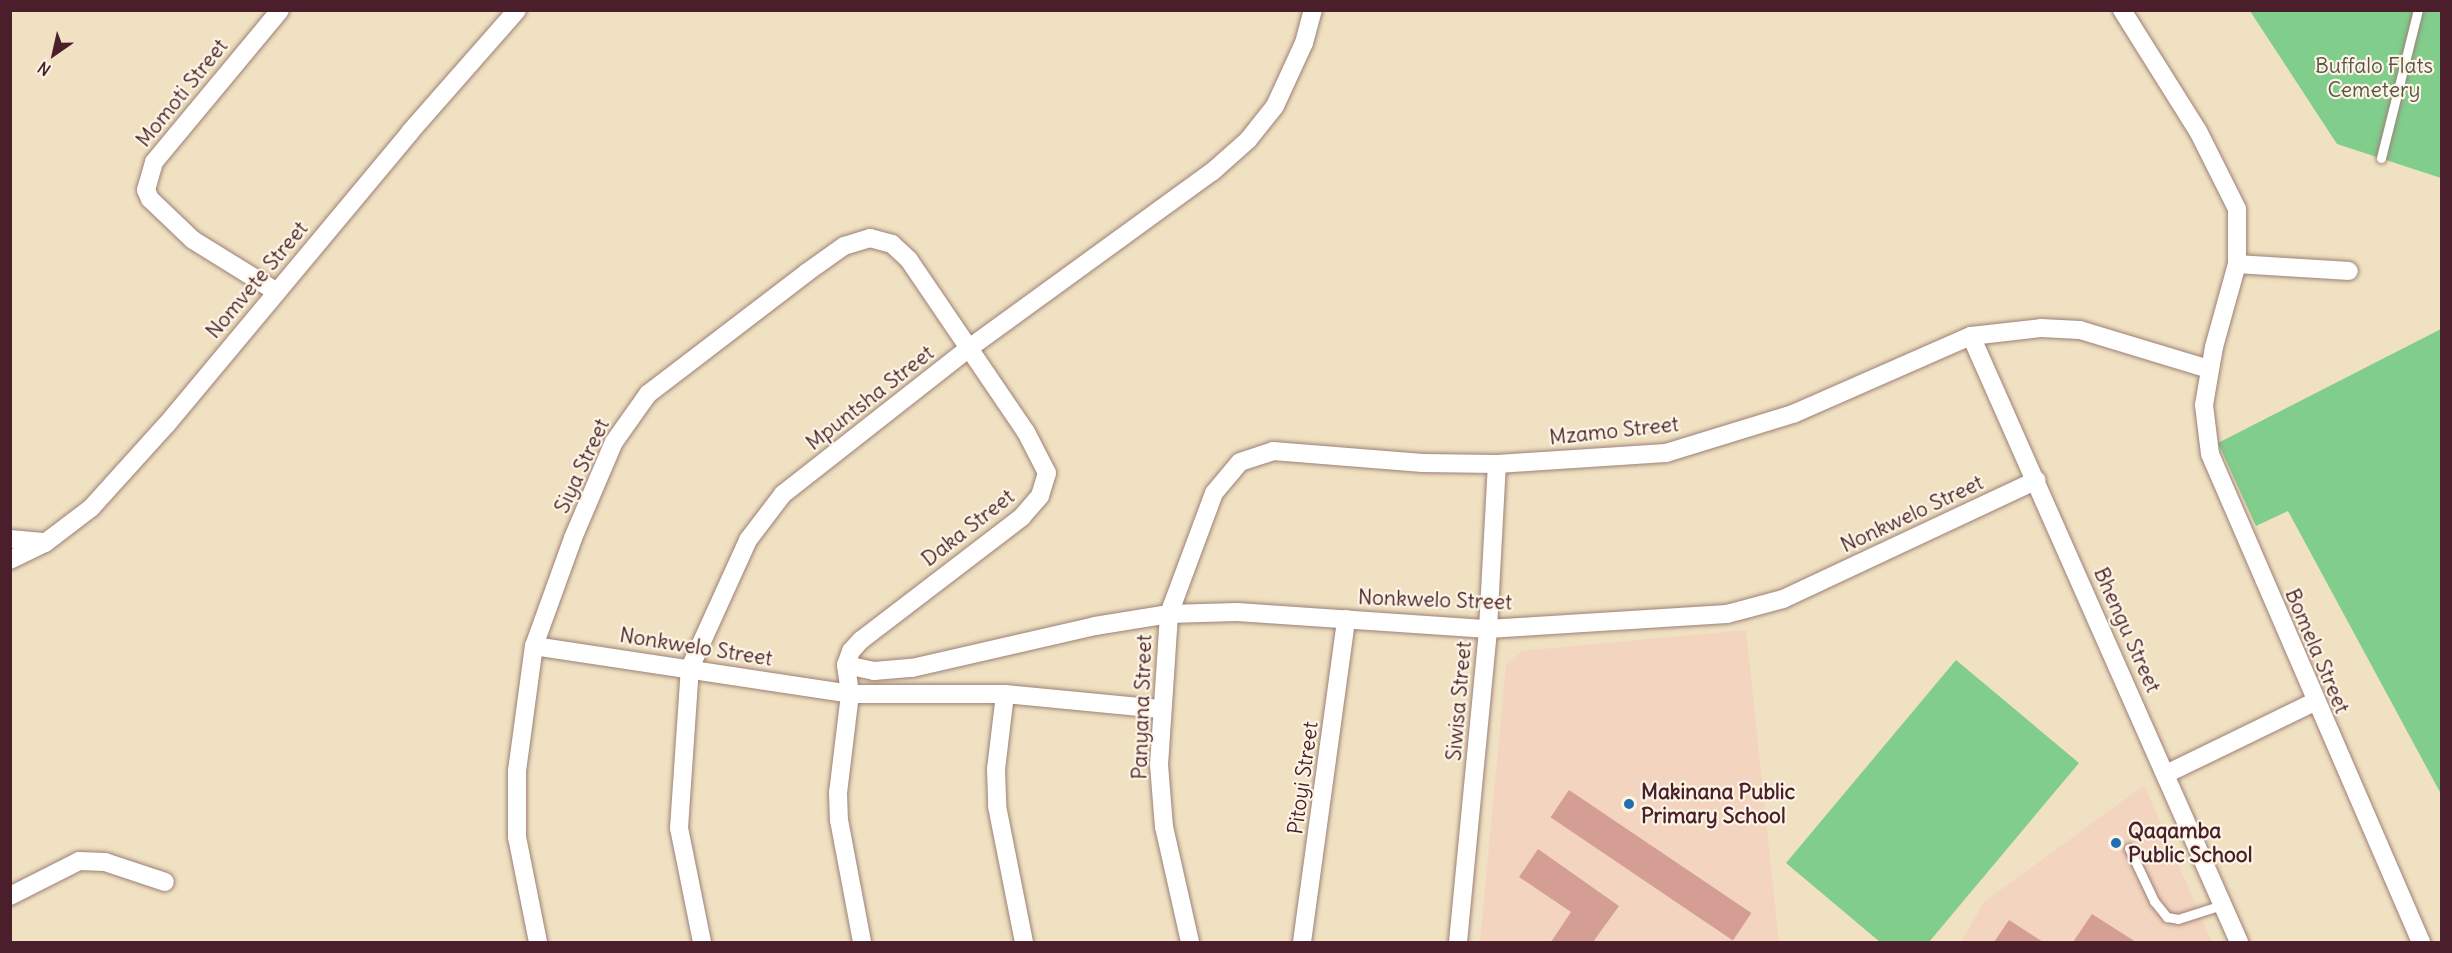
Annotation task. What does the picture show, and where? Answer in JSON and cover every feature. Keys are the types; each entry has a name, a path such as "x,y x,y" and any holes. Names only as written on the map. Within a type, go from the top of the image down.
{"street":[{"name":"Momoti Street","path":"277,292 193,240 150,199 147,190 154,162 280,10"},
{"name":"Nomvete Street","path":"10,560 45,543 91,508 167,424 517,10"},
{"name":"Mpuntsha Street","path":"702,942 679,828 690,668 748,540 783,494 968,350 1212,172 1248,140 1275,106 1304,43 1313,10"},
{"name":"Bomela Street","path":"2122,10 2219,170 2237,209 2237,264 2209,369 2204,420 2210,454 2314,702 2421,942"},
{"name":"Siya Street","path":"538,942 517,837 517,771 534,646 573,538 615,442 632,413 648,394 844,246 870,238 892,244 909,260 968,350"},
{"path":"2237,264 2349,271"},
{"name":"Mzamo Street","path":"1169,614 1214,493 1240,462 1272,451 1423,463 1497,464 1666,453 1793,414 1971,336 2041,328 2080,330 2209,369"},
{"name":"Bhengu Street","path":"1971,336 2037,480 2239,942"},
{"name":"Daka Street","path":"846,665 861,640 1022,517 1046,484 1045,464 968,350"},
{"name":"Siwisa Street","path":"1458,942 1488,629 1497,464"},
{"name":"Nonkwelo Street","path":"846,665 874,671 912,668 1095,626 1169,614 1237,612 1488,629 1727,614 1759,608 2037,480"},
{"path":"10,539 45,543"},
{"name":"Panyana Street","path":"1169,614 1160,709 1164,827 1190,942"},
{"name":"Pitoyi Street","path":"1302,942 1346,620"},
{"name":"Nonkwelo Street","path":"534,646 850,694 1005,694 1160,709"},
{"path":"846,665 850,694 838,794 839,820 862,942"},
{"path":"1005,694 996,769 997,806 1024,942"},
{"path":"2166,774 2314,702"},
{"path":"10,896 79,861 105,862 165,882"}],"lane":[{"path":"2381,158 2418,10"},
{"path":"2128,848 2154,901 2167,917 2178,919 2222,904"}],"shaded area":[{"name":"Makinana Public Primary School","path":"1746,630 1779,942 1480,942 1506,665 1522,651"},
{"name":"Qaqamba Public School","path":"2144,785 2212,942 1961,942 1984,902"}],"green space":[{"name":"Buffalo Flats Cemetery","path":"2250,11 2441,11 2441,178 2337,144"},
{"path":"2441,329 2441,794 2288,511 2256,526 2218,443"},
{"path":"1956,660 2079,763 1929,942 1880,942 1786,863"}],"building":[{"path":"1569,790 1751,913 1733,940 1551,817"},
{"path":"1538,849 1619,906 1593,942 1551,942 1571,912 1519,877"},
{"path":"2092,914 2136,942 2073,942"},
{"path":"2009,920 2043,942 1994,942"}],"place":[{"name":"Makinana Public Primary School","path":"1629,804"},
{"name":"Qaqamba Public School","path":"2116,843"}]}
